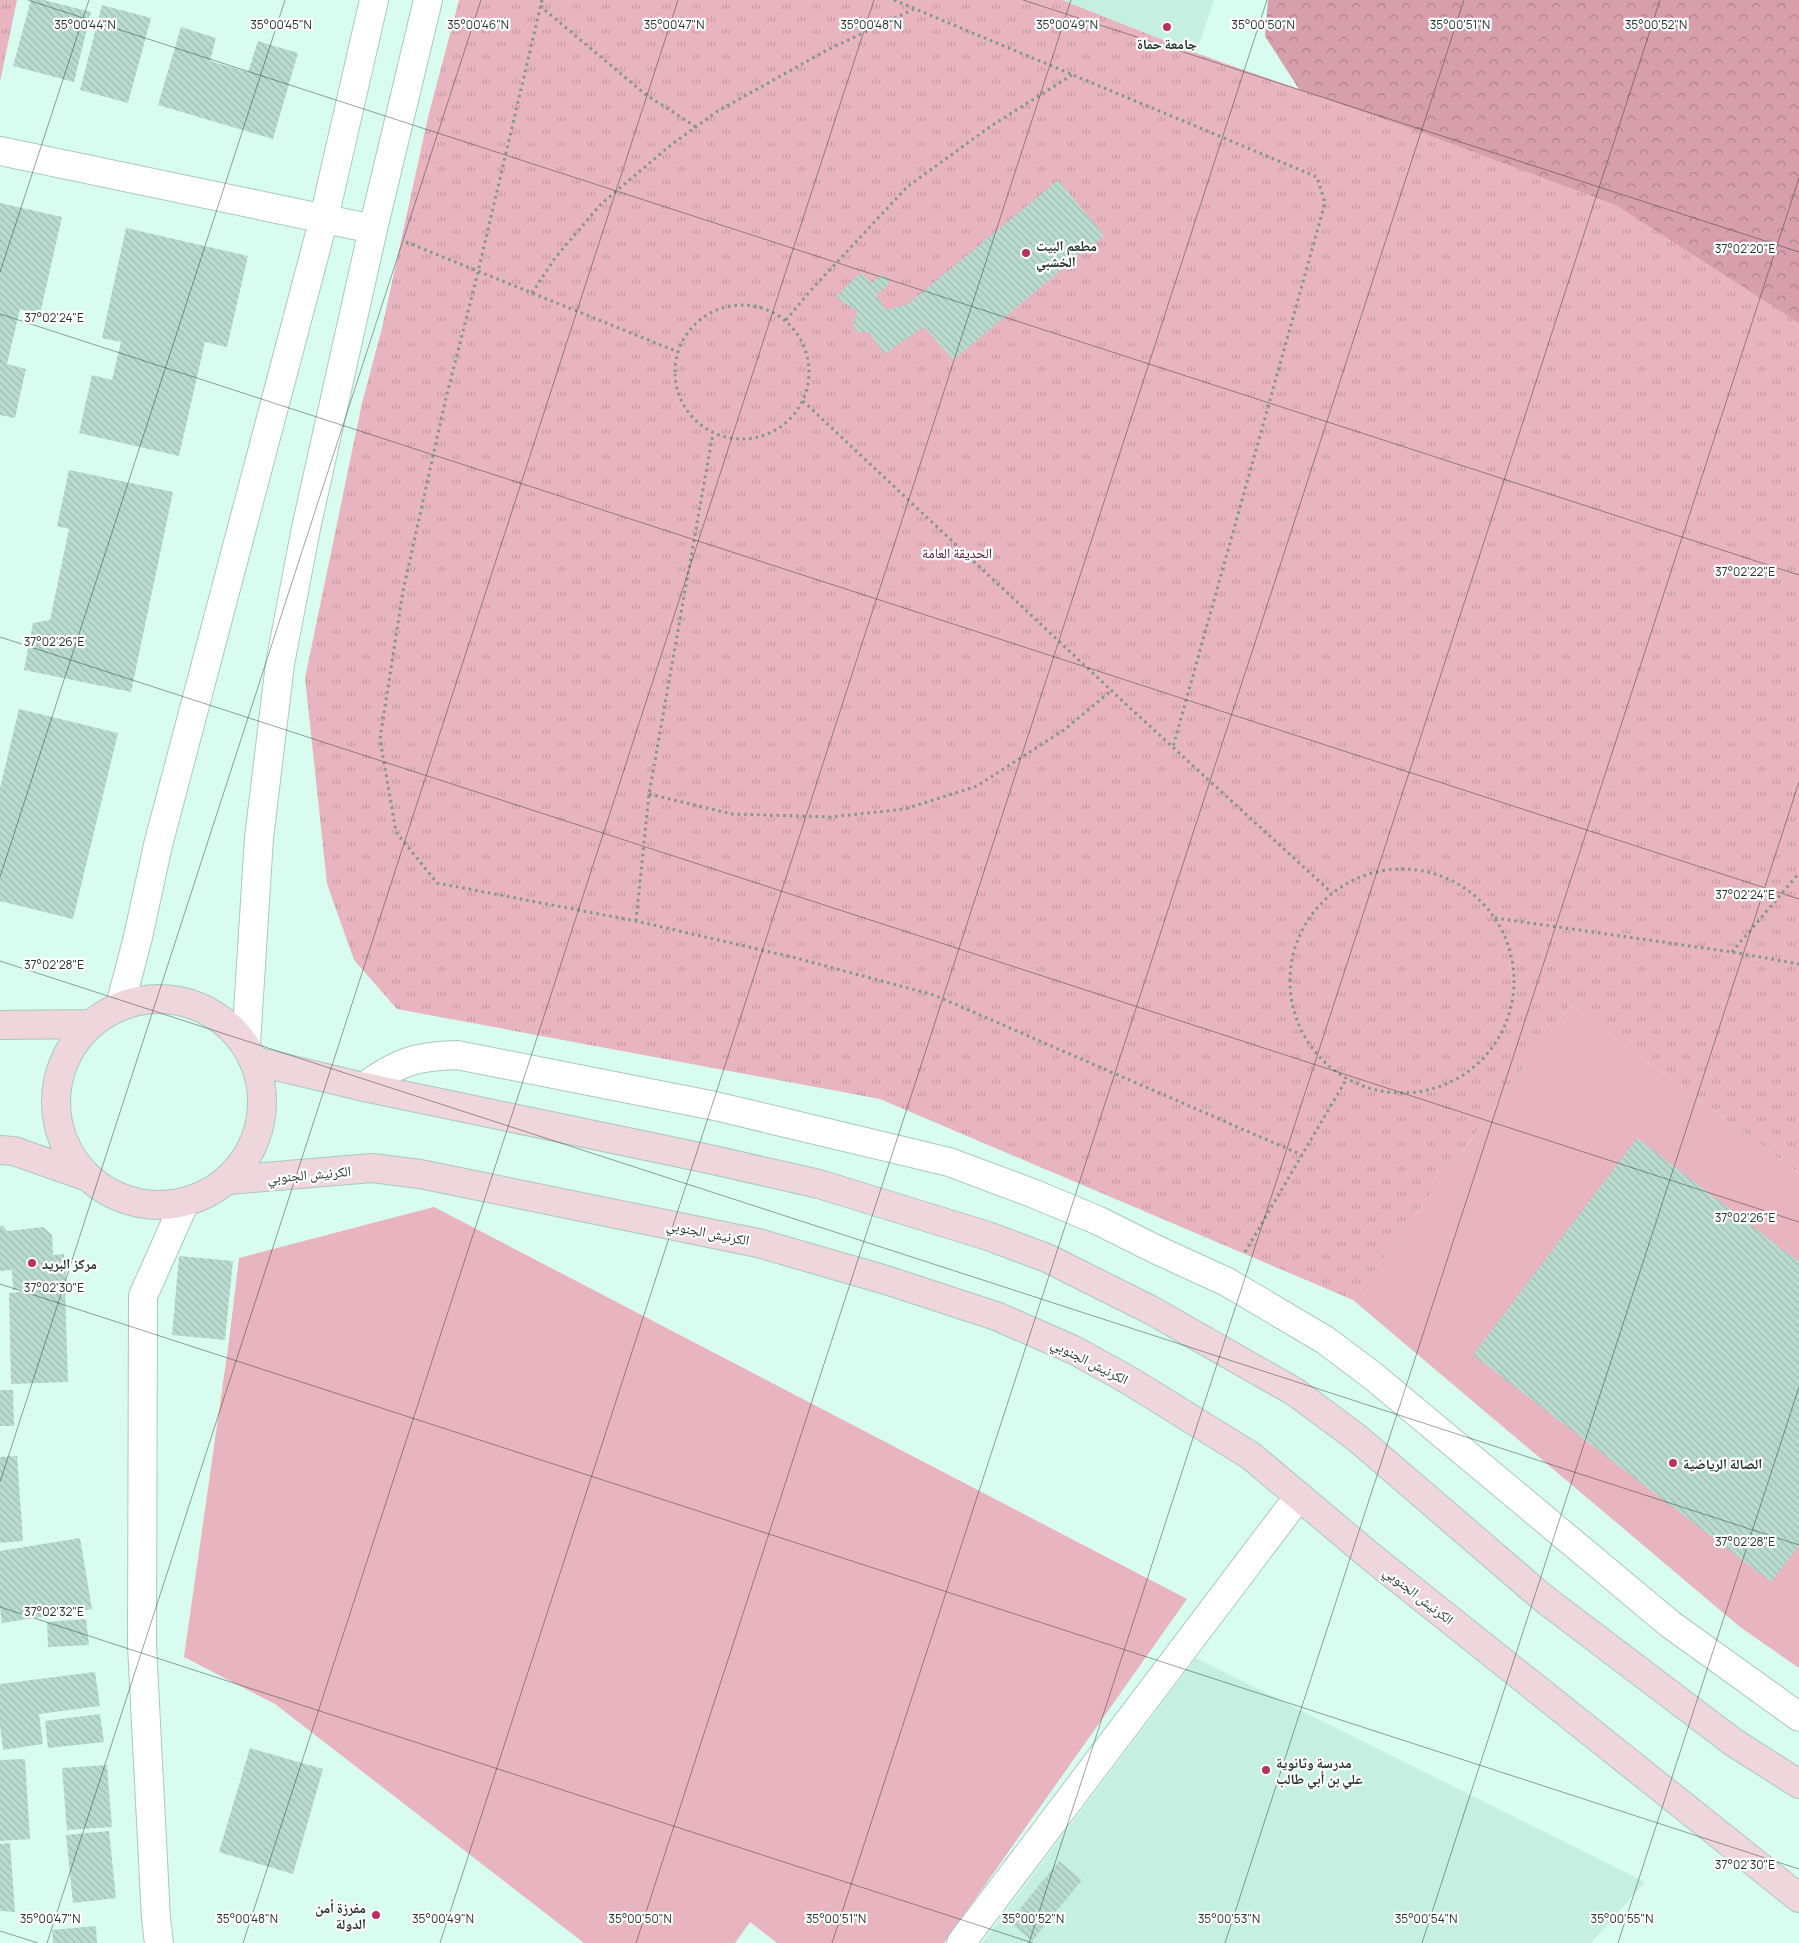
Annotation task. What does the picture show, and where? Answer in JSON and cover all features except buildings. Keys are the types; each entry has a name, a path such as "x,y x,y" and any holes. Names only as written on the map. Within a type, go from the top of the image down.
{"main road":[{"path":"85,1176 62,1140 55,1099 66,1058 91,1024 120,1006 166,998 211,1012 250,1052 364,1086 709,1158 819,1184 988,1236 1047,1258 1109,1288 1295,1392 1357,1438 1543,1598 1733,1742 1799,1784"},
{"path":"0,1026 91,1024"},
{"path":"0,1150 14,1152 85,1176 130,1203 184,1204 229,1180 254,1146 263,1103 250,1052"},
{"name":"الكرنيش الجنوبي","path":"229,1180 372,1168 420,1174 758,1242 886,1280 996,1316 1074,1350 1130,1381 1250,1456 1370,1556 1799,1898"}],"street":[{"path":"120,1006 138,938 158,845 324,218 374,0"},
{"path":"250,1052 259,838 280,664 306,528 373,229 428,0"},
{"path":"0,151 373,229"},
{"path":"364,1086 382,1073 406,1062 431,1056 457,1055 715,1106 949,1162 1097,1220 1227,1282 1325,1340 1373,1376 1670,1624 1799,1717"},
{"path":"159,1943 156,1918 142,1645 143,1296 184,1204"},
{"path":"961,1943 1299,1496"}],"path":[{"path":"542,0 478,272 445,402 403,590 380,739 396,832 436,883 636,921 792,957 934,995 1302,1155"},
{"path":"894,0 1317,177 1325,203 1172,747"},
{"path":"540,6 645,94 696,127"},
{"path":"532,293 555,258 601,204 696,127 718,111 827,50 914,8"},
{"path":"786,320 812,289 907,187 991,126 1073,75"},
{"path":"373,229 678,352"},
{"path":"745,304 767,309 786,320 800,337 808,358 809,380 803,401 790,419 771,432 750,438 713,434 690,415 680,396 675,375 678,352 693,327 703,317 723,307 745,304"},
{"path":"803,401 1172,747 1332,893"},
{"path":"636,921 649,794 713,434"},
{"path":"649,794 732,814 831,817 905,810 977,786 1064,730 1112,690"},
{"path":"1400,869 1437,874 1469,891 1495,918 1510,952 1514,990 1505,1026 1484,1058 1454,1081 1419,1093 1381,1092 1346,1080 1317,1056 1298,1025 1290,990 1293,953 1308,920 1332,893 1364,875 1373,873 1400,869"},
{"path":"1732,952 1799,873"},
{"path":"1495,918 1732,952 1799,964"},
{"path":"1227,1282 1346,1080"}],"shaded area":[{"name":"جامعة حماة","path":"1062,0 1214,0 1196,53"},
{"name":"مدرسة وثانوية علي بن أبي طالب","path":"1196,1658 1645,1882 1591,1943 982,1943"}],"green space":[{"path":"0,0 17,0 0,82"},
{"name":"الحديقة العامة","path":"459,0 1062,0 1196,53 1412,129 1616,205 1799,323 1799,1173 1570,1005 1353,1300 880,1099 397,1009 354,960 327,884 305,678 362,403 382,328 428,117"},
{"path":"1268,0 1799,0 1799,839 1329,136 1265,36"},
{"name":"الصالة الرياضية","path":"1570,1005 1799,1173 1799,1668 1740,1627 1353,1300"},
{"path":"434,1207 1187,1599 944,1943 777,1943 750,1922 735,1943 584,1943 275,1704 184,1657 239,1258"}],"place":[{"name":"جامعة حماة","path":"1167,27"},
{"name":"مطعم البيت الخشبي","path":"1026,253"},
{"name":"مركز البريد","path":"32,1263"},
{"name":"الصالة الرياضية","path":"1673,1463"},
{"name":"مدرسة وثانوية علي بن أبي طالب","path":"1266,1770"},
{"name":"مفرزة أمن الدولة","path":"376,1915"}]}
